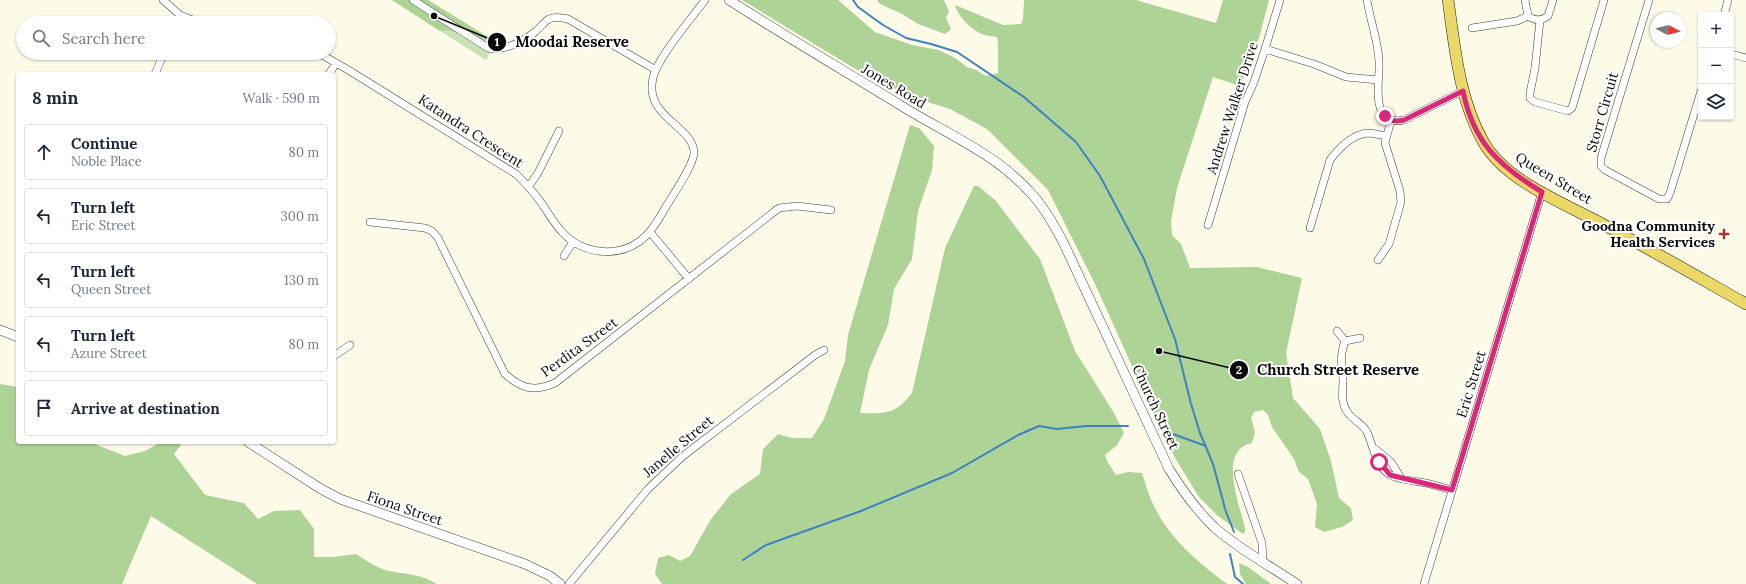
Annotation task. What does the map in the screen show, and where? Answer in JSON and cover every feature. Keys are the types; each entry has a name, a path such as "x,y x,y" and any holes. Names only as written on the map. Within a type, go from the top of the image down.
{"main road":[{"name":"Queen Street","path":"1448,0 1463,91 1470,113 1485,145 1508,170 1542,192 1609,227 1746,304"}],"street":[{"path":"163,0 180,15"},
{"path":"413,0 488,48 496,50 504,48 534,32 550,18 559,17 568,19 656,70"},
{"name":"Katandra Crescent","path":"329,60 516,174 528,186 563,234 573,242 586,249 597,251 617,251 628,248 640,241 650,232 659,219 694,156 692,143 661,112 655,100 652,88 656,70 665,54 705,0"},
{"name":"Jones Road","path":"729,0 929,123 992,159 1014,176 1038,202"},
{"name":"Andrew Walker Drive","path":"1208,225 1245,102 1254,82 1280,0"},
{"path":"1367,0 1379,61 1378,80 1381,109 1390,120 1396,122 1404,120 1463,91"},
{"path":"1524,0 1528,16 1533,19 1540,20 1548,16 1553,0"},
{"path":"1540,20 1530,98 1536,102 1568,111 1572,108 1604,0"},
{"name":"Storr Circuit","path":"1648,0 1601,158 1601,166 1605,170 1659,199 1667,199 1698,101"},
{"path":"1725,12 1728,0"},
{"path":"1472,28 1517,21 1528,16"},
{"path":"1265,49 1314,64 1346,77 1378,80"},
{"path":"1734,55 1746,58"},
{"path":"156,72 161,60"},
{"path":"330,72 336,63"},
{"path":"1378,260 1389,244 1401,196 1386,147 1386,136 1390,120"},
{"path":"528,186 538,173 559,131"},
{"path":"1310,228 1330,160 1337,151 1354,137 1368,133 1386,136"},
{"name":"Eric Street","path":"1424,584 1542,192"},
{"name":"Church Street","path":"1038,202 1053,222 1065,246 1169,469 1180,487 1195,507 1215,528 1297,584"},
{"name":"Perdita Street","path":"370,222 432,230 438,238 506,374 515,382 526,388 543,388 555,383 779,208 797,206 831,210"},
{"path":"650,232 689,279"},
{"path":"564,256 573,242"},
{"path":"0,330 16,336"},
{"path":"1337,331 1345,341"},
{"path":"1345,341 1360,338"},
{"path":"1345,341 1340,363 1343,378 1343,405 1348,413 1364,428 1374,448 1391,462 1401,478 1452,490"},
{"path":"336,355 350,345"},
{"name":"Janelle Street","path":"569,584 648,489 683,456 815,355 824,350"},
{"name":"Fiona Street","path":"251,444 321,489 340,499 525,564 550,576 560,584"},
{"path":"1238,474 1262,543 1262,561"}],"green space":[{"path":"391,0 428,0 496,42 486,60"},
{"path":"393,0 428,0 491,39 485,42 448,30 440,31"},
{"path":"742,0 838,0 875,32 912,45 939,50 955,58 967,67 986,76 998,73 997,37 984,35 975,30 962,18 955,5 1003,25 1021,24 1023,19 1024,0 1136,0 1216,23 1223,0 1269,0 1256,49 1240,86 1213,77 1177,188 1171,221 1172,235 1181,244 1190,268 1257,267 1302,278 1286,353 1293,398 1320,429 1331,461 1339,498 1351,508 1353,520 1342,527 1324,532 1315,527 1317,504 1308,479 1299,472 1294,459 1272,427 1268,415 1263,410 1254,412 1251,418 1255,432 1252,443 1241,448 1235,456 1233,467 1236,493 1245,532 1243,534 1218,516 1199,497 1175,458 1096,286 1048,190 987,129 950,109 918,99 867,76"},
{"path":"877,0 944,0 949,11 946,18 951,29 945,34 918,24 902,14 880,4"},
{"path":"910,125 919,128 934,146 932,170 918,211 912,259 894,289 888,325 869,370 860,413 883,413 895,409 912,393 945,248 974,186 978,186 996,201 1040,259 1075,351 1114,413 1124,433 1117,445 1105,455 1108,463 1116,475 1128,472 1142,473 1153,504 1169,530 1186,550 1227,584 662,584 655,574 658,558 669,555 680,561 690,556 711,519 731,494 760,474 763,449 778,434 792,438 812,438 824,419 845,361 848,335"},
{"path":"0,384 16,387 16,444 95,444 125,456 145,451 157,444 182,444 174,454 205,495 244,503 258,519 274,511 300,510 314,529 314,557 333,557 356,554 385,570 419,576 437,584 257,584 151,516 122,584 0,584"},
{"path":"1239,563 1248,567 1271,584 1246,584 1240,574"}],"waterway":[{"path":"853,0 858,7 883,25 906,38 957,52 1024,97 1076,142 1100,176 1144,259 1175,339 1191,404 1200,433 1213,464 1226,512 1234,532"},
{"path":"743,560 766,545 861,511 952,473 1018,435 1039,426 1057,429 1086,426 1128,426"},
{"path":"1159,429 1206,446"},
{"path":"1230,554 1235,577 1243,584"}],"place":[{"name":"Moodai Reserve","path":"434,16"},
{"name":"Goodna Community Health Services","path":"1724,234"},
{"name":"Church Street Reserve","path":"1159,351"}],"route":[{"path":"1379,462 1390,475 1452,490 1542,192 1508,170 1496,159 1485,145 1476,128 1463,91 1404,120 1396,122 1385,116"}]}
